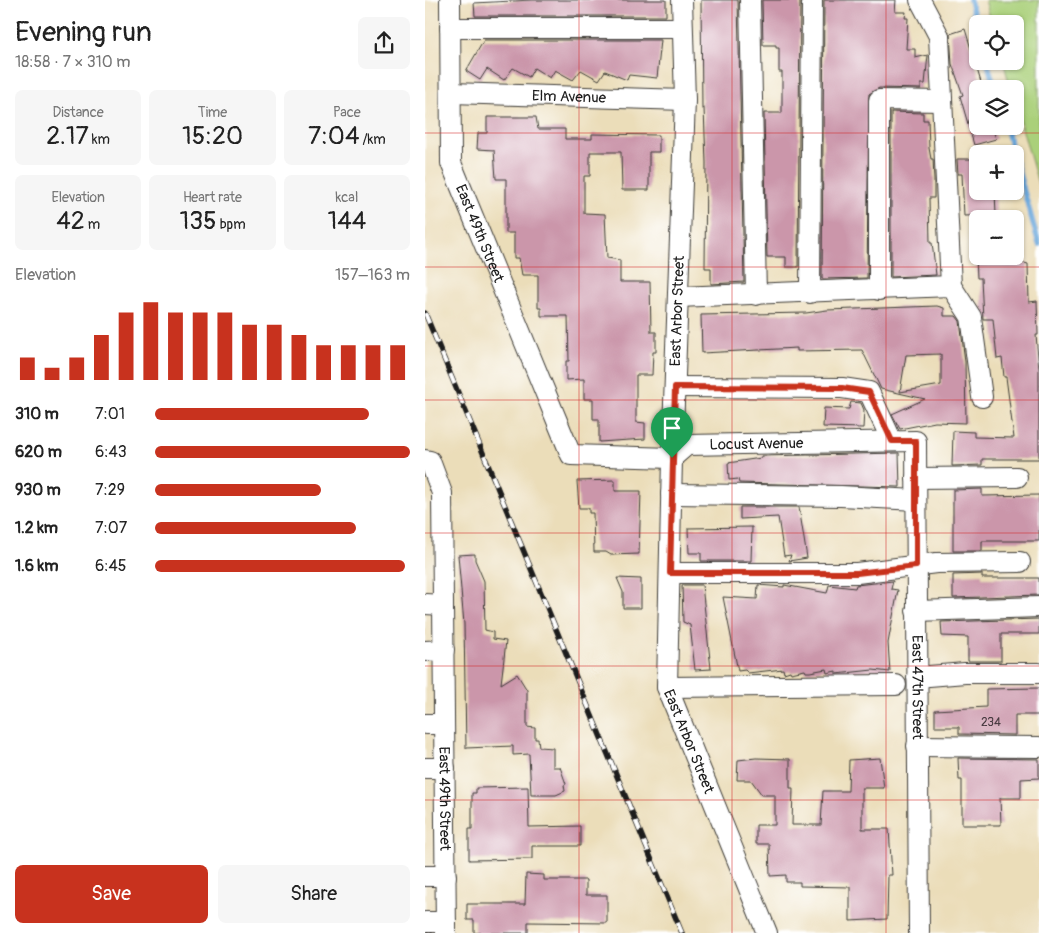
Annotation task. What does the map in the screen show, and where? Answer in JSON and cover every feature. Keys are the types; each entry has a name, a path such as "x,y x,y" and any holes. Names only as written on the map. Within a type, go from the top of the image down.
{"street":[{"name":"East 49th Street","path":"450,0 451,163 455,178 571,455 672,458"},
{"name":"East Arbor Street","path":"682,0 685,100 672,458 667,686 767,933"},
{"path":"751,0 755,295"},
{"path":"810,293 812,0"},
{"path":"920,0 939,36 951,286 971,317 982,397"},
{"path":"450,28 682,28"},
{"name":"Elm Avenue","path":"451,93 685,100"},
{"path":"879,290 879,100 942,101"},
{"path":"678,298 951,286"},
{"path":"675,387 842,388 869,392 892,441"},
{"name":"Locust Avenue","path":"672,458 687,445 916,441"},
{"name":"East 47th Street","path":"916,441 919,933"},
{"name":"East 49th Street","path":"425,460 430,461 442,493 434,604 435,768 446,876 446,928"},
{"path":"916,478 1017,477"},
{"path":"671,494 841,496 916,500"},
{"path":"670,573 857,573 935,563 1020,562"},
{"path":"916,611 1039,607"},
{"path":"917,676 965,672 1039,673"},
{"path":"667,686 896,684"},
{"path":"917,746 1039,747"},
{"path":"425,876 446,876"},
{"path":"425,922 446,928"}],"green space":[{"path":"985,0 1039,0 1039,187 1024,135 1024,80 1008,80 1006,70 1024,70 1024,15 989,15"}],"building":[{"path":"532,0 666,0 666,16 475,16 474,3"},
{"path":"701,0 738,0 744,282 711,284 711,268 705,268 706,163 704,108 702,109"},
{"path":"762,0 800,0 798,267 786,267 786,257 767,257 764,113 782,113 782,72 779,72 779,48 776,48 776,45 763,45"},
{"path":"824,0 896,0 895,12 906,12 905,18 908,18 906,49 915,49 915,58 928,55 925,84 921,84 921,89 879,88 869,94 867,278 822,279"},
{"path":"965,29 969,42 969,70 977,70 980,80 969,80 969,128 960,96 963,95 952,64 950,34"},
{"path":"484,40 661,40 657,78 629,75 627,80 605,71 599,80 581,70 573,80 555,70 550,78 534,68 529,77 513,68 504,80 487,69 480,80 466,71"},
{"path":"891,112 923,113 923,120 928,120 929,148 931,159 933,159 934,180 934,198 929,198 930,243 932,243 936,275 891,277"},
{"path":"487,117 536,117 538,129 565,129 565,139 592,139 592,134 659,135 659,152 649,152 649,190 622,190 621,152 590,152 590,176 584,176 584,213 605,214 607,258 620,260 620,282 650,282 651,332 656,332 656,352 653,352 652,375 636,375 636,422 645,423 645,439 599,442 599,419 593,419 593,399 584,399 584,379 566,380 566,361 569,361 568,316 541,316 541,308 538,308 538,275 522,275 519,258 514,258 514,233 506,233 506,179 496,179 494,150 477,149 478,133 487,133"},
{"path":"971,135 995,135 996,139 974,145"},
{"path":"957,159 969,159 969,200 995,200 996,210 969,210 969,216 964,216 962,174 958,174"},
{"path":"1028,264 1029,302 1037,301 1039,459 982,459 982,465 952,466 953,431 974,432 974,437 1014,438 1002,358 997,359 993,319 983,319 981,278 977,278 976,265"},
{"path":"937,306 944,308 944,316 956,316 960,321 965,362 966,423 935,422 900,429 892,414 925,399 881,389 862,350 797,351 797,348 702,353 701,315 806,313 827,310","holes":["941,354 941,385 900,392 906,355"]},
{"path":"851,402 861,403 864,410 863,428 823,427 824,408 849,409"},
{"path":"899,453 900,487 739,483 738,479 729,480 728,463 761,458 761,456"},
{"path":"615,480 615,491 641,491 639,554 611,555 606,552 594,552 593,513 589,513 589,508 579,508 577,481"},
{"path":"982,489 982,496 1039,495 1039,541 982,541 982,551 953,551 953,490"},
{"path":"740,507 799,507 807,558 789,561 791,555 784,556 778,517 740,519"},
{"path":"752,527 751,561 701,561 701,553 689,553 688,528"},
{"path":"475,554 475,560 484,581 485,630 493,632 493,639 506,641 501,684 517,674 527,690 527,727 535,728 535,739 538,739 539,747 553,748 553,767 560,767 566,784 564,785 565,791 556,795 531,795 529,754 513,755 513,746 466,748 464,624 458,555"},
{"path":"982,574 982,578 1039,578 1039,595 953,598 953,575"},
{"path":"617,578 641,579 641,608 623,608 623,592"},
{"path":"893,581 891,589 898,590 888,643 890,672 873,670 836,674 836,671 827,673 826,669 791,673 790,671 784,673 783,669 748,673 745,670 738,671 723,597 757,599 758,585 784,587 784,585 827,593 829,585 855,588 856,585"},
{"path":"682,585 702,585 711,669 695,670 690,625 683,622"},
{"path":"1039,619 1039,634 1001,634 1001,661 968,661 968,637 942,636 941,622"},
{"path":"1039,688 1039,715 1015,715 1015,735 959,734 959,727 935,727 935,710 986,707 986,689"},
{"path":"756,758 790,759 790,788 793,788 792,825 821,825 823,791 848,791 849,760 880,758 884,788 862,788 862,829 889,829 892,875 888,875 887,919 850,921 850,887 800,886 800,882 786,882 786,875 770,876 769,844 756,844 756,825 775,825 775,795 762,795 751,780 737,780 738,760"},
{"path":"958,758 1039,759 1039,778 1021,779 1021,798 1000,798 1001,825 962,825 962,780 959,780"},
{"path":"528,787 529,827 580,826 580,846 532,846 532,859 469,860 469,829 472,829 472,793 476,793 476,788"},
{"path":"526,874 544,875 544,880 586,880 586,895 607,895 607,923 528,922 528,933 474,933 474,920 467,920 467,904 525,904"}],"waterway":[{"path":"970,0 974,15"},
{"path":"990,70 992,80"},
{"path":"1008,135 1011,145"},
{"path":"1024,192 1039,244"}],"railway":[{"path":"425,313 682,933"}],"route":[{"path":"675,387 842,388 869,392 892,441 916,441 916,566 902,566 857,573 670,573 672,458 675,387"}]}
